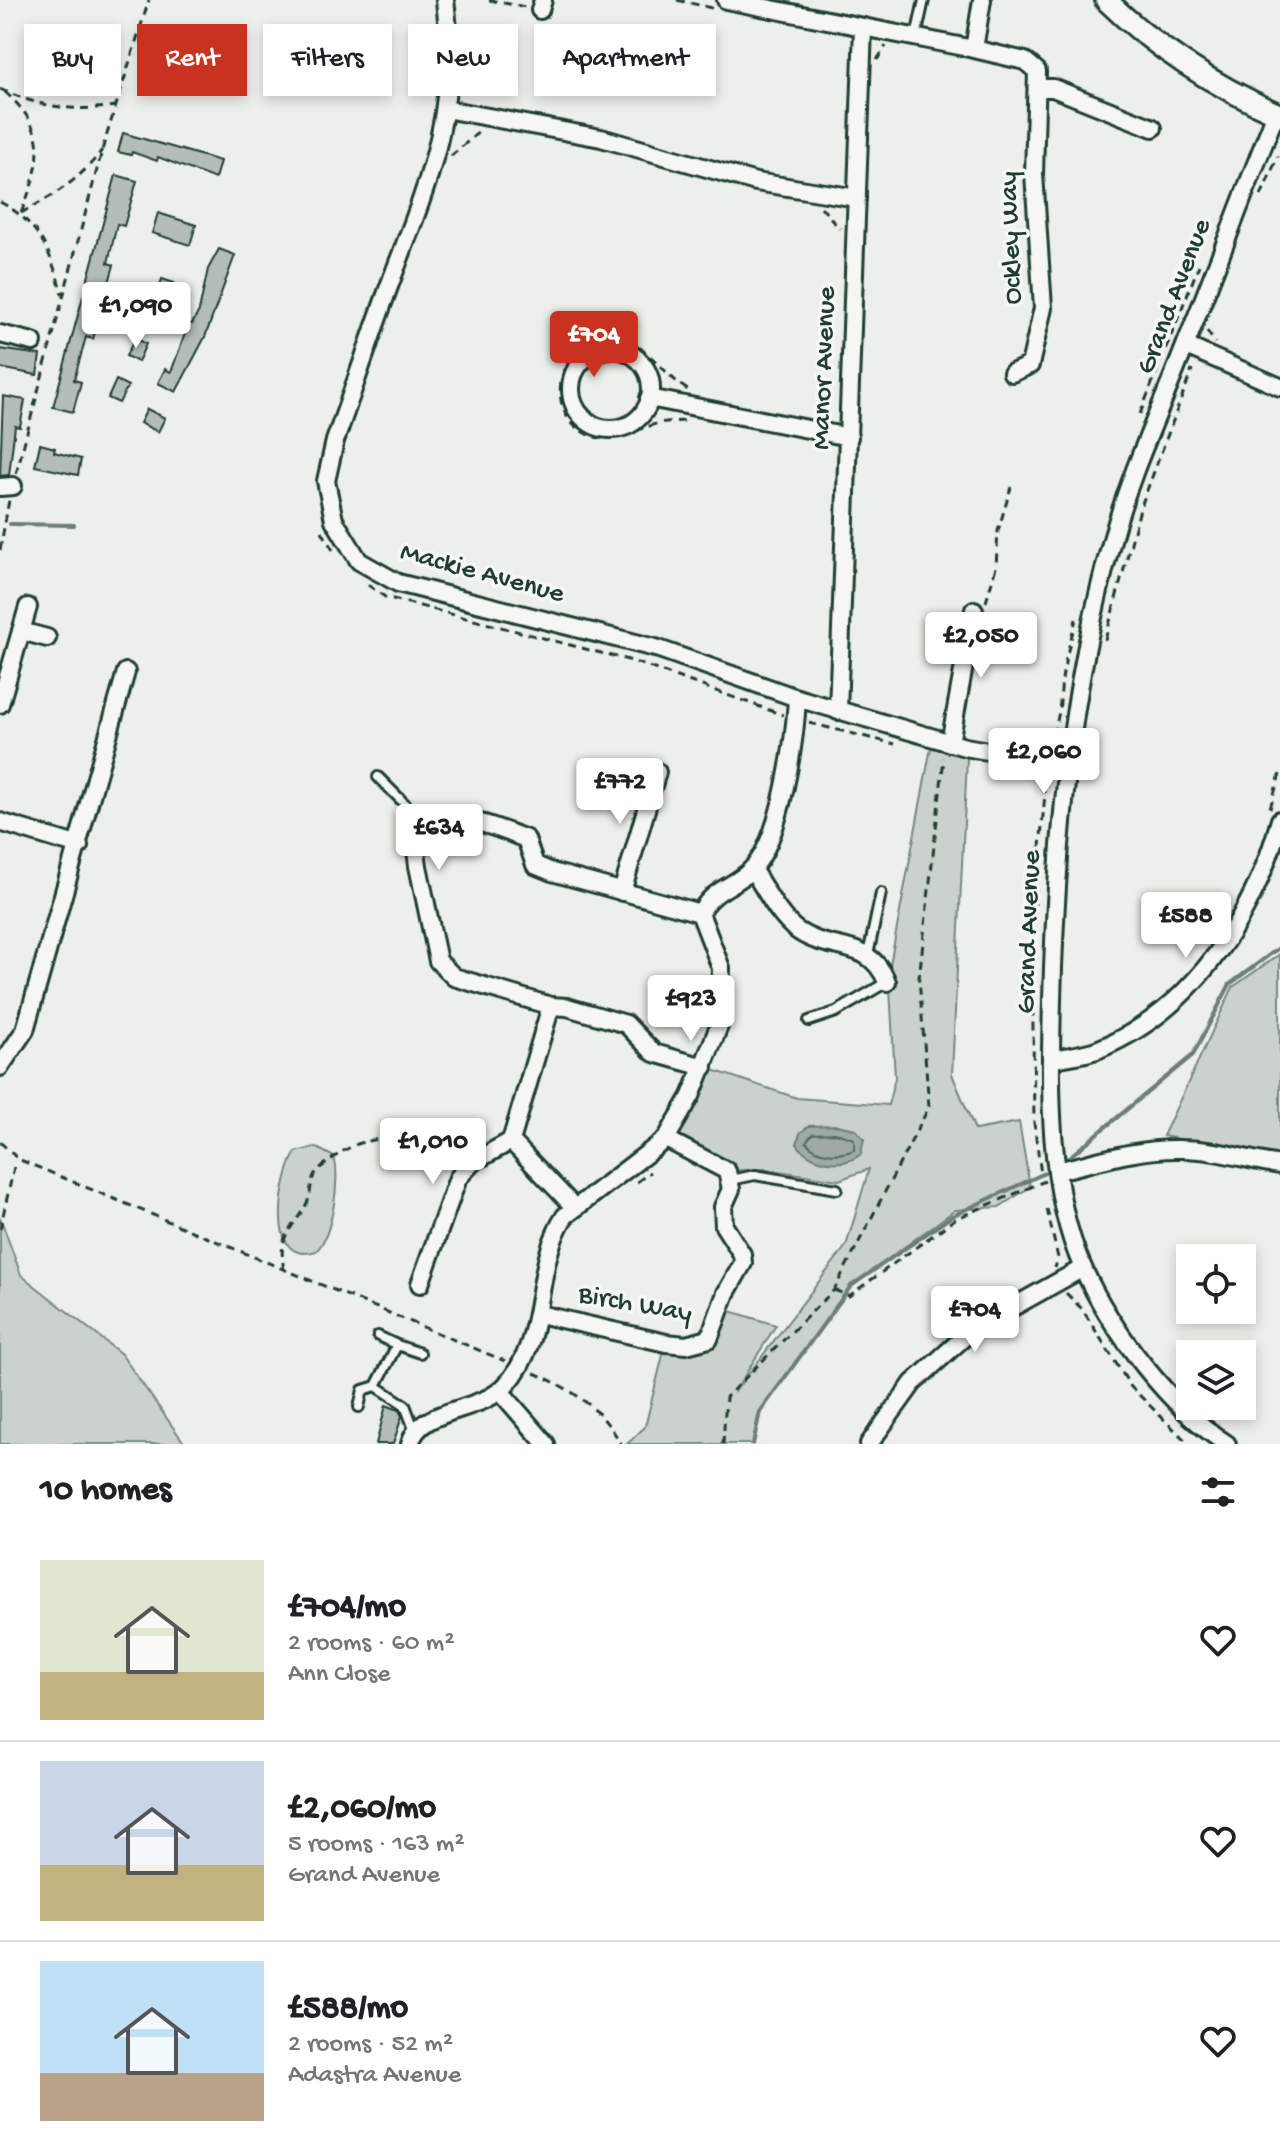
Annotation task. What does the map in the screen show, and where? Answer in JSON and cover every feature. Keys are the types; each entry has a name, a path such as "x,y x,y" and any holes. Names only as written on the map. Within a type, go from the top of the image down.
{"street":[{"name":"Mackie Avenue","path":"445,0 448,28 445,109 426,196 335,441 326,481 334,520 359,561 398,583 659,649 838,711 950,743 1067,765"},
{"path":"726,0 800,10 863,27 1025,61 1037,71 1039,88 1053,88 1153,128"},
{"path":"974,49 982,0"},
{"path":"1106,0 1142,36 1197,74 1278,114"},
{"name":"Manor Avenue","path":"838,711 863,27"},
{"name":"Ockley Way","path":"1012,373 1030,365 1043,308 1034,174 1039,88"},
{"path":"445,109 601,138 756,182 857,198"},
{"name":"Grand Avenue","path":"1227,1444 1205,1430 1165,1390 1121,1330 1083,1268 1067,1217 1058,1171 1051,1060 1055,891 1067,765 1086,649 1113,537 1135,468 1192,349 1278,114"},
{"path":"0,334 33,342"},
{"path":"1192,349 1280,387"},
{"path":"618,350 640,362 647,373 649,398 635,420 623,427 596,427 576,409 571,383 583,360 594,353 618,350"},
{"path":"649,398 849,437"},
{"path":"0,704 28,607"},
{"path":"950,743 974,610"},
{"path":"21,631 47,638"},
{"path":"0,1067 5,1050 25,1030 126,672"},
{"path":"700,913 709,897 752,869 767,841 787,780 791,723 797,698"},
{"path":"622,892 657,772"},
{"path":"1051,1060 1098,1049 1138,1027 1195,982 1248,904 1274,815"},
{"path":"700,913 576,881 535,865 526,839 451,817 424,823 415,842 438,961 454,977 551,1006 567,1007 626,1024 654,1053 704,1067"},
{"path":"0,822 79,846"},
{"path":"752,869 798,931 868,955 880,966 887,982"},
{"path":"412,1437 424,1422 478,1406 500,1391 518,1367 539,1314 556,1229 575,1208 666,1139 704,1067 719,1026 721,968 700,913"},
{"path":"420,1284 445,1208 465,1168 511,1141 551,1006"},
{"path":"666,1139 727,1171 731,1180"},
{"path":"511,1141 575,1208"},
{"path":"1058,1171 1114,1156 1185,1148 1280,1165"},
{"name":"Birch Way","path":"539,1314 666,1343 686,1345 709,1339 726,1293 743,1263 742,1254 724,1226 723,1207 731,1180"},
{"path":"869,1444 913,1383 972,1330 1060,1289 1083,1268"},
{"path":"500,1391 546,1444"}],"lane":[{"path":"916,37 924,0"},
{"path":"378,777 424,823"},
{"path":"868,955 881,893"},
{"path":"809,1021 836,1012 887,982"},
{"path":"731,1180 755,1175 837,1189"},
{"path":"378,1336 420,1353"},
{"path":"359,1407 363,1390 376,1386 397,1345"},
{"path":"376,1386 405,1405 412,1437"}],"path":[{"path":"0,550 6,486 115,106 149,0"},
{"path":"489,0 538,6"},
{"path":"874,64 888,44"},
{"path":"2,90 45,107 68,110 115,106"},
{"path":"2,90 25,110 36,129 37,169 21,213"},
{"path":"445,161 485,126"},
{"path":"21,213 59,192 88,170 103,147"},
{"path":"1257,205 1278,156"},
{"path":"0,202 21,213 51,253 62,296"},
{"path":"820,205 846,236 855,239"},
{"path":"1104,646 1140,509 1192,349 1211,322"},
{"path":"320,524 323,538 342,562"},
{"path":"363,581 385,597 632,661 785,716 791,723 907,747"},
{"path":"723,1444 726,1397 834,1290 929,1107 919,978 945,754 934,752"},
{"path":"1023,769 1034,775"},
{"path":"1274,815 1280,774"},
{"path":"284,1270 285,1230 309,1201 311,1181 317,1171 357,1143 429,1136 446,1141 465,1168"},
{"path":"0,1142 18,1159 518,1367 588,1401 609,1421 621,1444"},
{"path":"1036,1151 1039,1166"},
{"path":"0,1229 14,1167"},
{"path":"632,1184 646,1177 654,1167"},
{"path":"834,1290 849,1296 955,1219 1042,1183"},
{"path":"1045,1197 1060,1289 1082,1309 1131,1387 1189,1444"},
{"path":"1060,1289 1069,1298"}],"shaded area":[{"path":"968,738 952,1074 975,1130 1019,1122 1030,1187 999,1207 955,1210 851,1286 760,1412 753,1444 627,1444 645,1427 666,1343 698,1343 720,1308 776,1325 734,1393 846,1246 869,1169 839,1180 765,1169 727,1171 666,1139 704,1067 797,1098 888,1105 895,1078 889,970 931,747"},
{"path":"1280,954 1280,1158 1163,1136 1233,987"},
{"path":"315,1147 334,1157 334,1206 322,1244 316,1251 300,1253 289,1246 283,1233 282,1198 296,1152"},
{"path":"0,1217 21,1275 121,1354 185,1444 0,1444"}],"water":[{"path":"837,1125 855,1129 864,1139 861,1154 854,1159 827,1162 810,1156 797,1144 800,1133 809,1126"}],"building":[{"path":"123,133 220,161 215,179 158,157 157,161 132,152 131,155 118,152"},
{"path":"116,175 137,181 124,226 117,224 108,263 114,265 93,339 86,337 74,380 81,382 73,412 53,407"},
{"path":"158,213 196,225 190,245 152,233"},
{"path":"219,249 235,255 205,337 176,392 158,383 165,369 171,372 189,323 192,324 199,311 208,269"},
{"path":"162,279 174,283 168,302 156,298"},
{"path":"135,338 146,344 138,362 126,356"},
{"path":"0,349 40,355 37,375 0,368"},
{"path":"116,380 128,386 119,403 108,398"},
{"path":"3,396 25,400 20,427 15,426 9,475 0,476"},
{"path":"147,409 165,418 158,432 140,423"},
{"path":"40,444 55,448 54,452 81,459 78,475 35,466"},
{"path":"386,1405 399,1410 402,1416 393,1444 376,1444"}],"waterway":[{"path":"10,524 74,525"},
{"path":"1068,1158 1193,1055 1230,984 1280,947"},
{"path":"753,1444 760,1412 851,1286 952,1216 1047,1172"}]}
